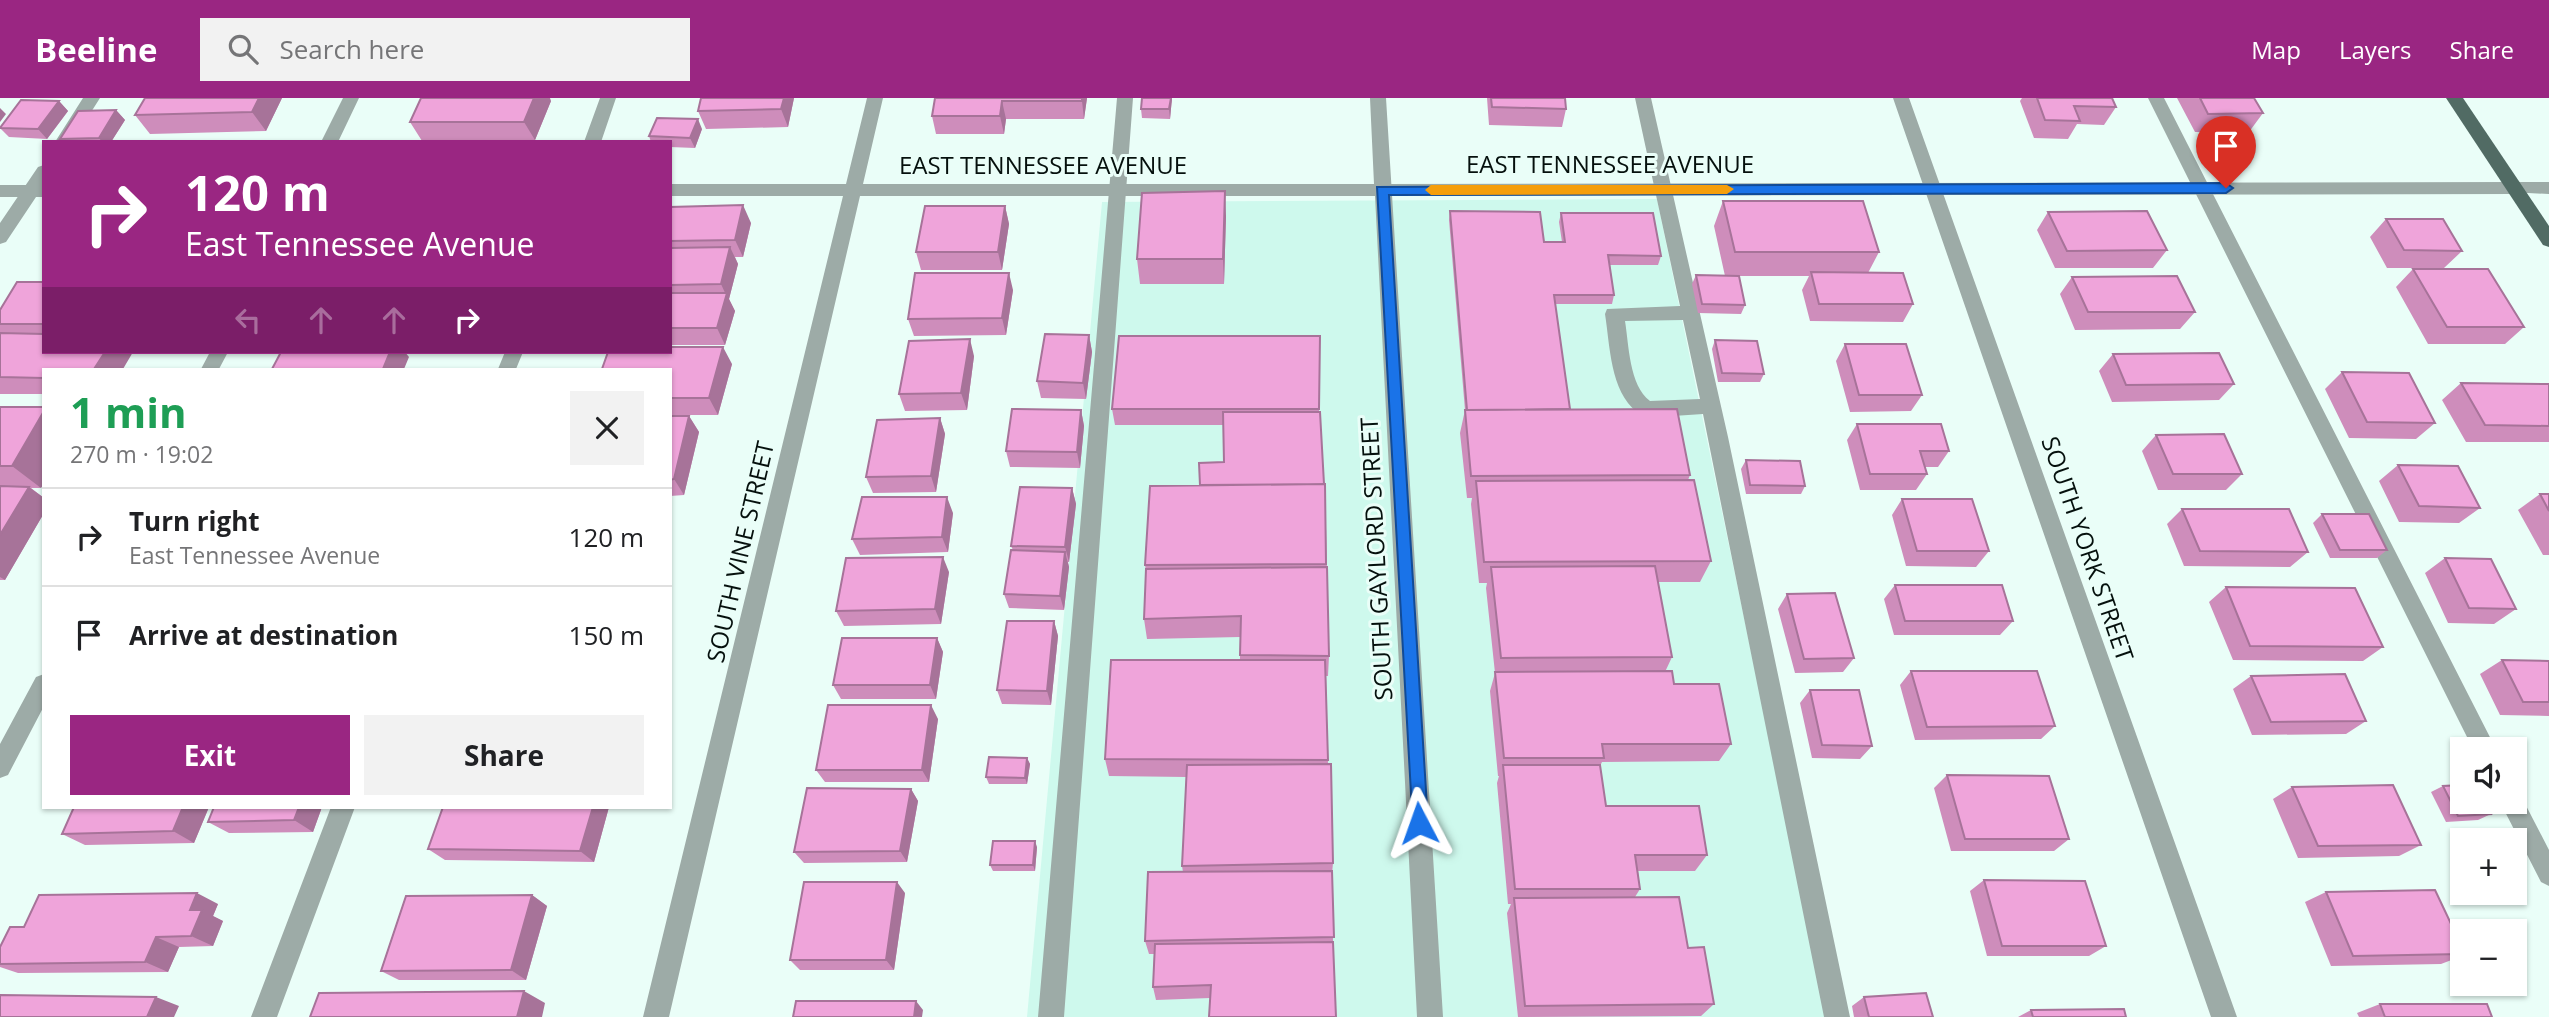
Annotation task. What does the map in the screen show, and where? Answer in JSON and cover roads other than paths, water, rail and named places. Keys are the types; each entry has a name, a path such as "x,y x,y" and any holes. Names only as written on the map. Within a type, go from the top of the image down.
{"main road":[{"path":"2454,98 2549,240"}],"street":[{"path":"64,140 92,98"},
{"path":"330,140 351,98"},
{"path":"594,140 608,98"},
{"name":"SOUTH VINE STREET","path":"656,1017 875,98"},
{"path":"1051,1017 1125,98"},
{"name":"SOUTH GAYLORD STREET","path":"1378,98 1430,1017"},
{"path":"1643,98 1711,406 1837,1017"},
{"name":"SOUTH YORK STREET","path":"1901,98 2224,1017"},
{"path":"2155,98 2479,737"},
{"name":"EAST TENNESSEE AVENUE","path":"672,190 2549,188"},
{"path":"0,191 37,191"},
{"path":"0,237 37,191"},
{"path":"1690,313 1614,314 1629,387 1636,402 1646,408 1711,406"},
{"path":"0,767 42,688"},
{"path":"264,1017 342,809"},
{"path":"2518,814 2549,874"}]}
